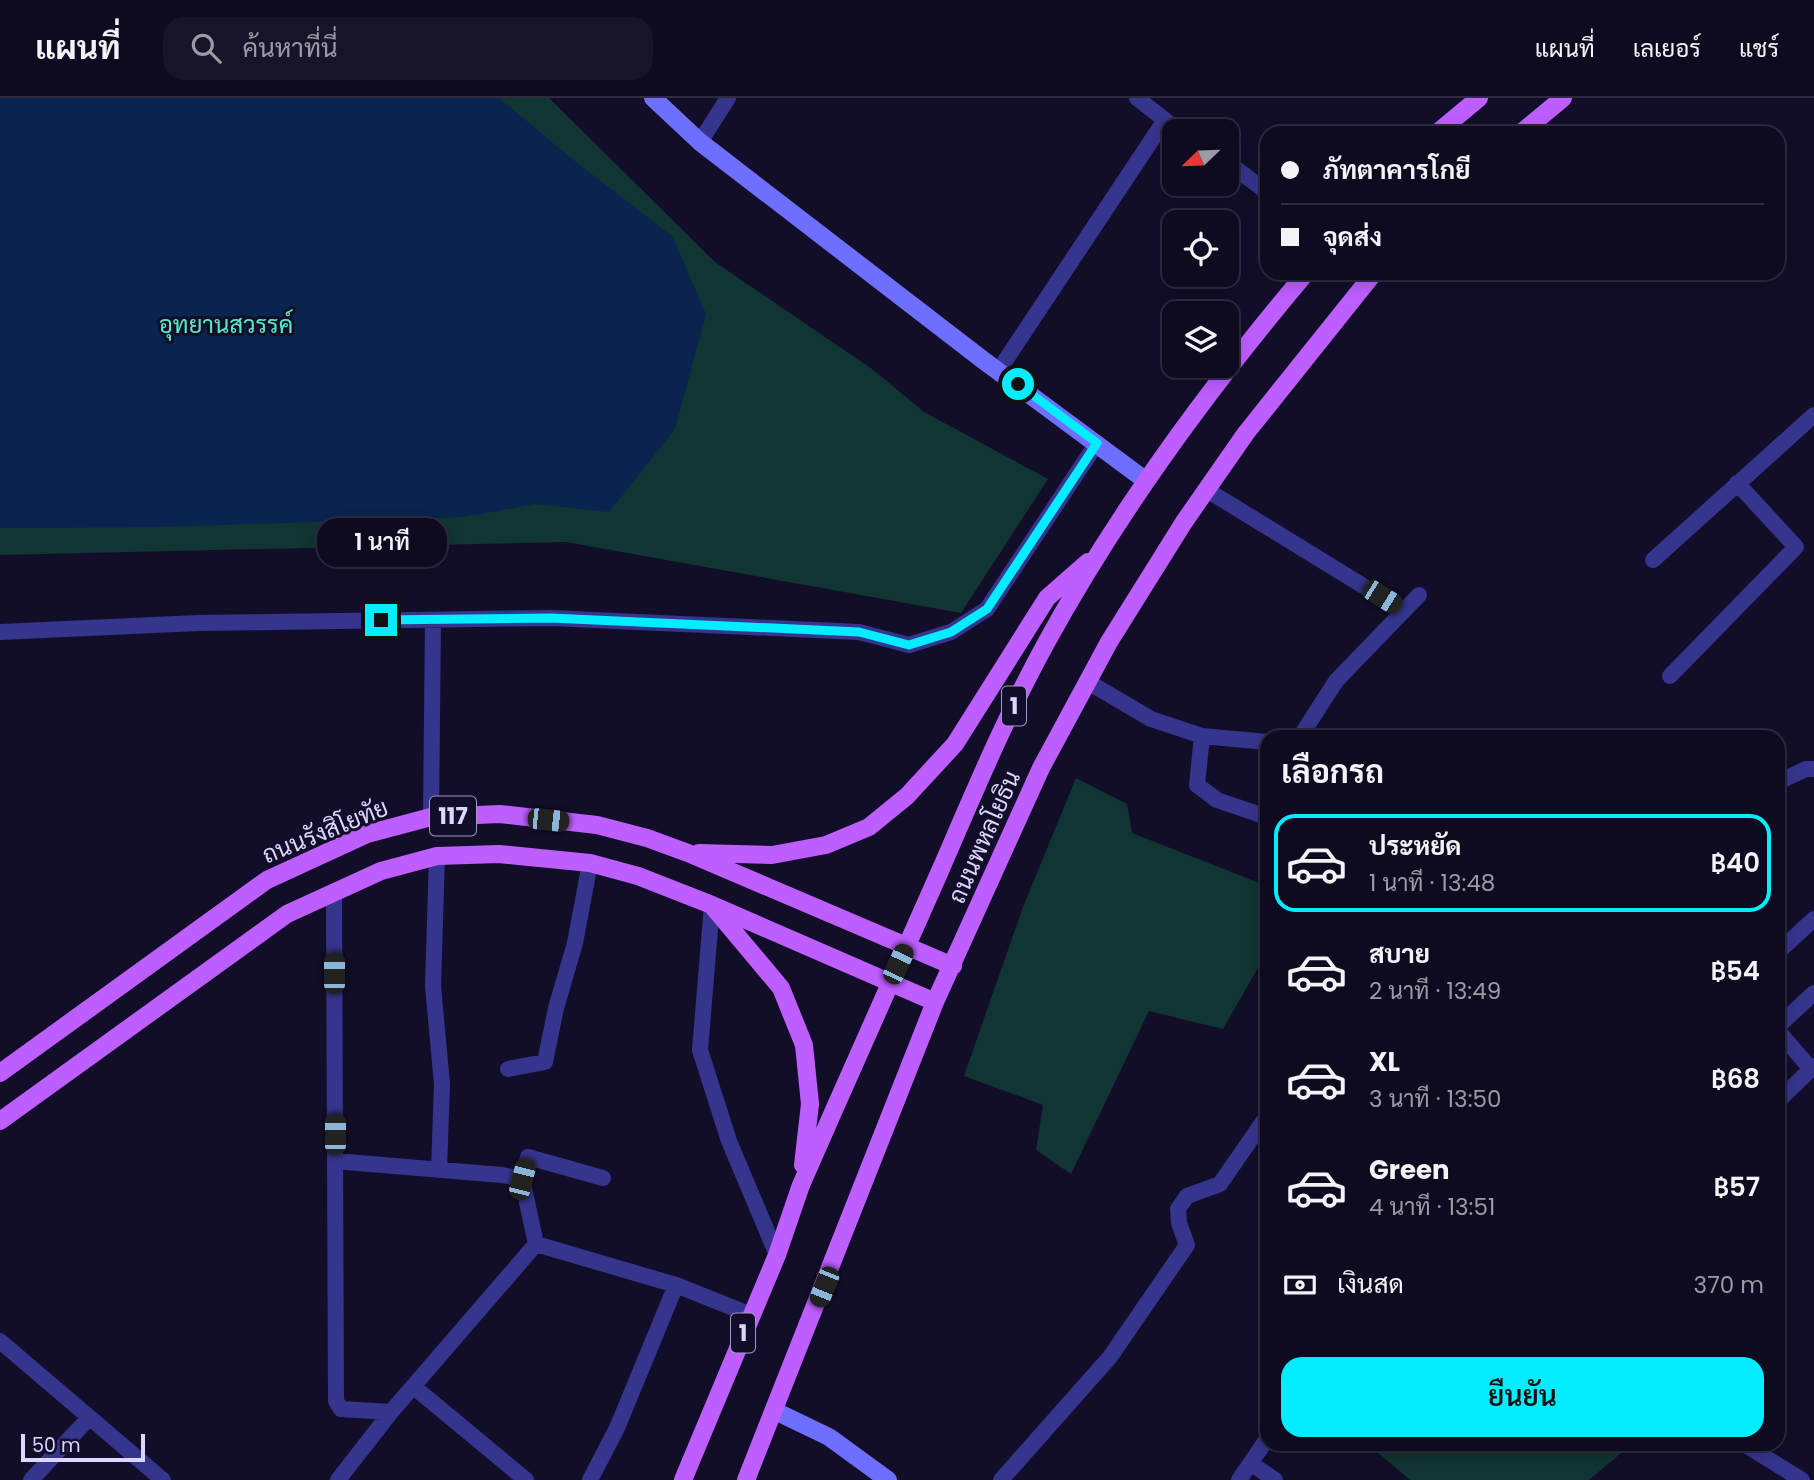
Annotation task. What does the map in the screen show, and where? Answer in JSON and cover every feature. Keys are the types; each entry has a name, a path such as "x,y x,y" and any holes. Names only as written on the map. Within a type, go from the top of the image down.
{"main road":[{"path":"1445,126 1479,98"},
{"path":"1529,126 1563,98"},
{"name":"ถนนพหลโยธิน","path":"683,1480 778,1255 801,1185 1005,724 1044,646 1144,480 1300,280"},
{"name":"ถนนพหลโยธิน","path":"746,1480 935,1002 1041,768 1109,642 1207,490 1254,423 1368,280"},
{"path":"688,853 772,855 826,845 869,827 907,796 955,744 1047,598 1098,553"},
{"name":"ถนนรังสิโยทัย","path":"0,1073 267,880 367,834 430,817 500,814 597,825 647,838 953,966"},
{"name":"117","path":"0,1121 287,914 381,871 437,856 499,854 590,863 638,876 712,905 935,1002"},
{"path":"712,905 781,988 804,1045 810,1104 801,1185"}],"street":[{"path":"653,98 700,142 1144,480"},
{"path":"700,142 728,98"},
{"path":"1137,98 1164,119"},
{"path":"999,370 1162,125"},
{"path":"1239,171 1260,187"},
{"path":"1653,560 1814,415"},
{"path":"0,632 198,623 551,618 859,632 909,645 951,632 987,609 1097,443"},
{"path":"1670,676 1796,547 1737,483"},
{"path":"1207,490 1404,611"},
{"path":"1304,730 1336,681 1419,595"},
{"path":"430,817 433,620"},
{"path":"1088,682 1151,719 1202,736 1260,741"},
{"path":"1202,736 1197,785 1217,800 1260,815"},
{"path":"1785,779 1806,769 1814,769"},
{"path":"437,856 433,986 442,1084 439,1170"},
{"path":"508,1069 545,1062 556,1008 575,943 590,863"},
{"path":"334,892 336,1401 341,1409 391,1412"},
{"path":"712,905 700,1050 729,1141 778,1255"},
{"path":"1785,946 1814,919"},
{"path":"1785,1020 1814,993"},
{"path":"1785,1039 1812,1068 1785,1094"},
{"path":"1001,1480 1110,1357 1187,1245 1178,1223 1178,1209 1187,1196 1220,1184 1260,1126"},
{"path":"536,1244 522,1179 528,1157 603,1178"},
{"path":"335,1161 522,1179"},
{"path":"338,1480 391,1412 536,1244"},
{"path":"536,1244 676,1285 751,1315"},
{"path":"590,1480 617,1428 676,1285"},
{"path":"0,1341 163,1480"},
{"path":"414,1387 526,1480"},
{"path":"775,1411 829,1437 888,1480"},
{"path":"31,1480 89,1418"},
{"path":"1239,1480 1260,1451"},
{"path":"1755,1451 1802,1480"},
{"path":"1252,1464 1275,1480"}],"green space":[{"name":"อุทยานสวรรค์","path":"0,98 549,98 715,262 872,369 924,412 1048,479 961,613 566,542 0,555"},
{"path":"1076,778 1127,804 1132,833 1260,883 1260,964 1223,1029 1149,1011 1071,1174 1036,1150 1043,1105 964,1076 1023,907"},
{"path":"1376,1451 1624,1451 1589,1480 1410,1480"}],"water":[{"name":"อุทยานสวรรค์","path":"0,98 499,98 572,159 672,236 706,314 675,429 609,512 535,504 463,517 161,527 0,528"}],"route":[{"path":"381,620 551,618 859,632 909,645 951,632 987,609 1060,495 1097,443 1018,384"}]}
